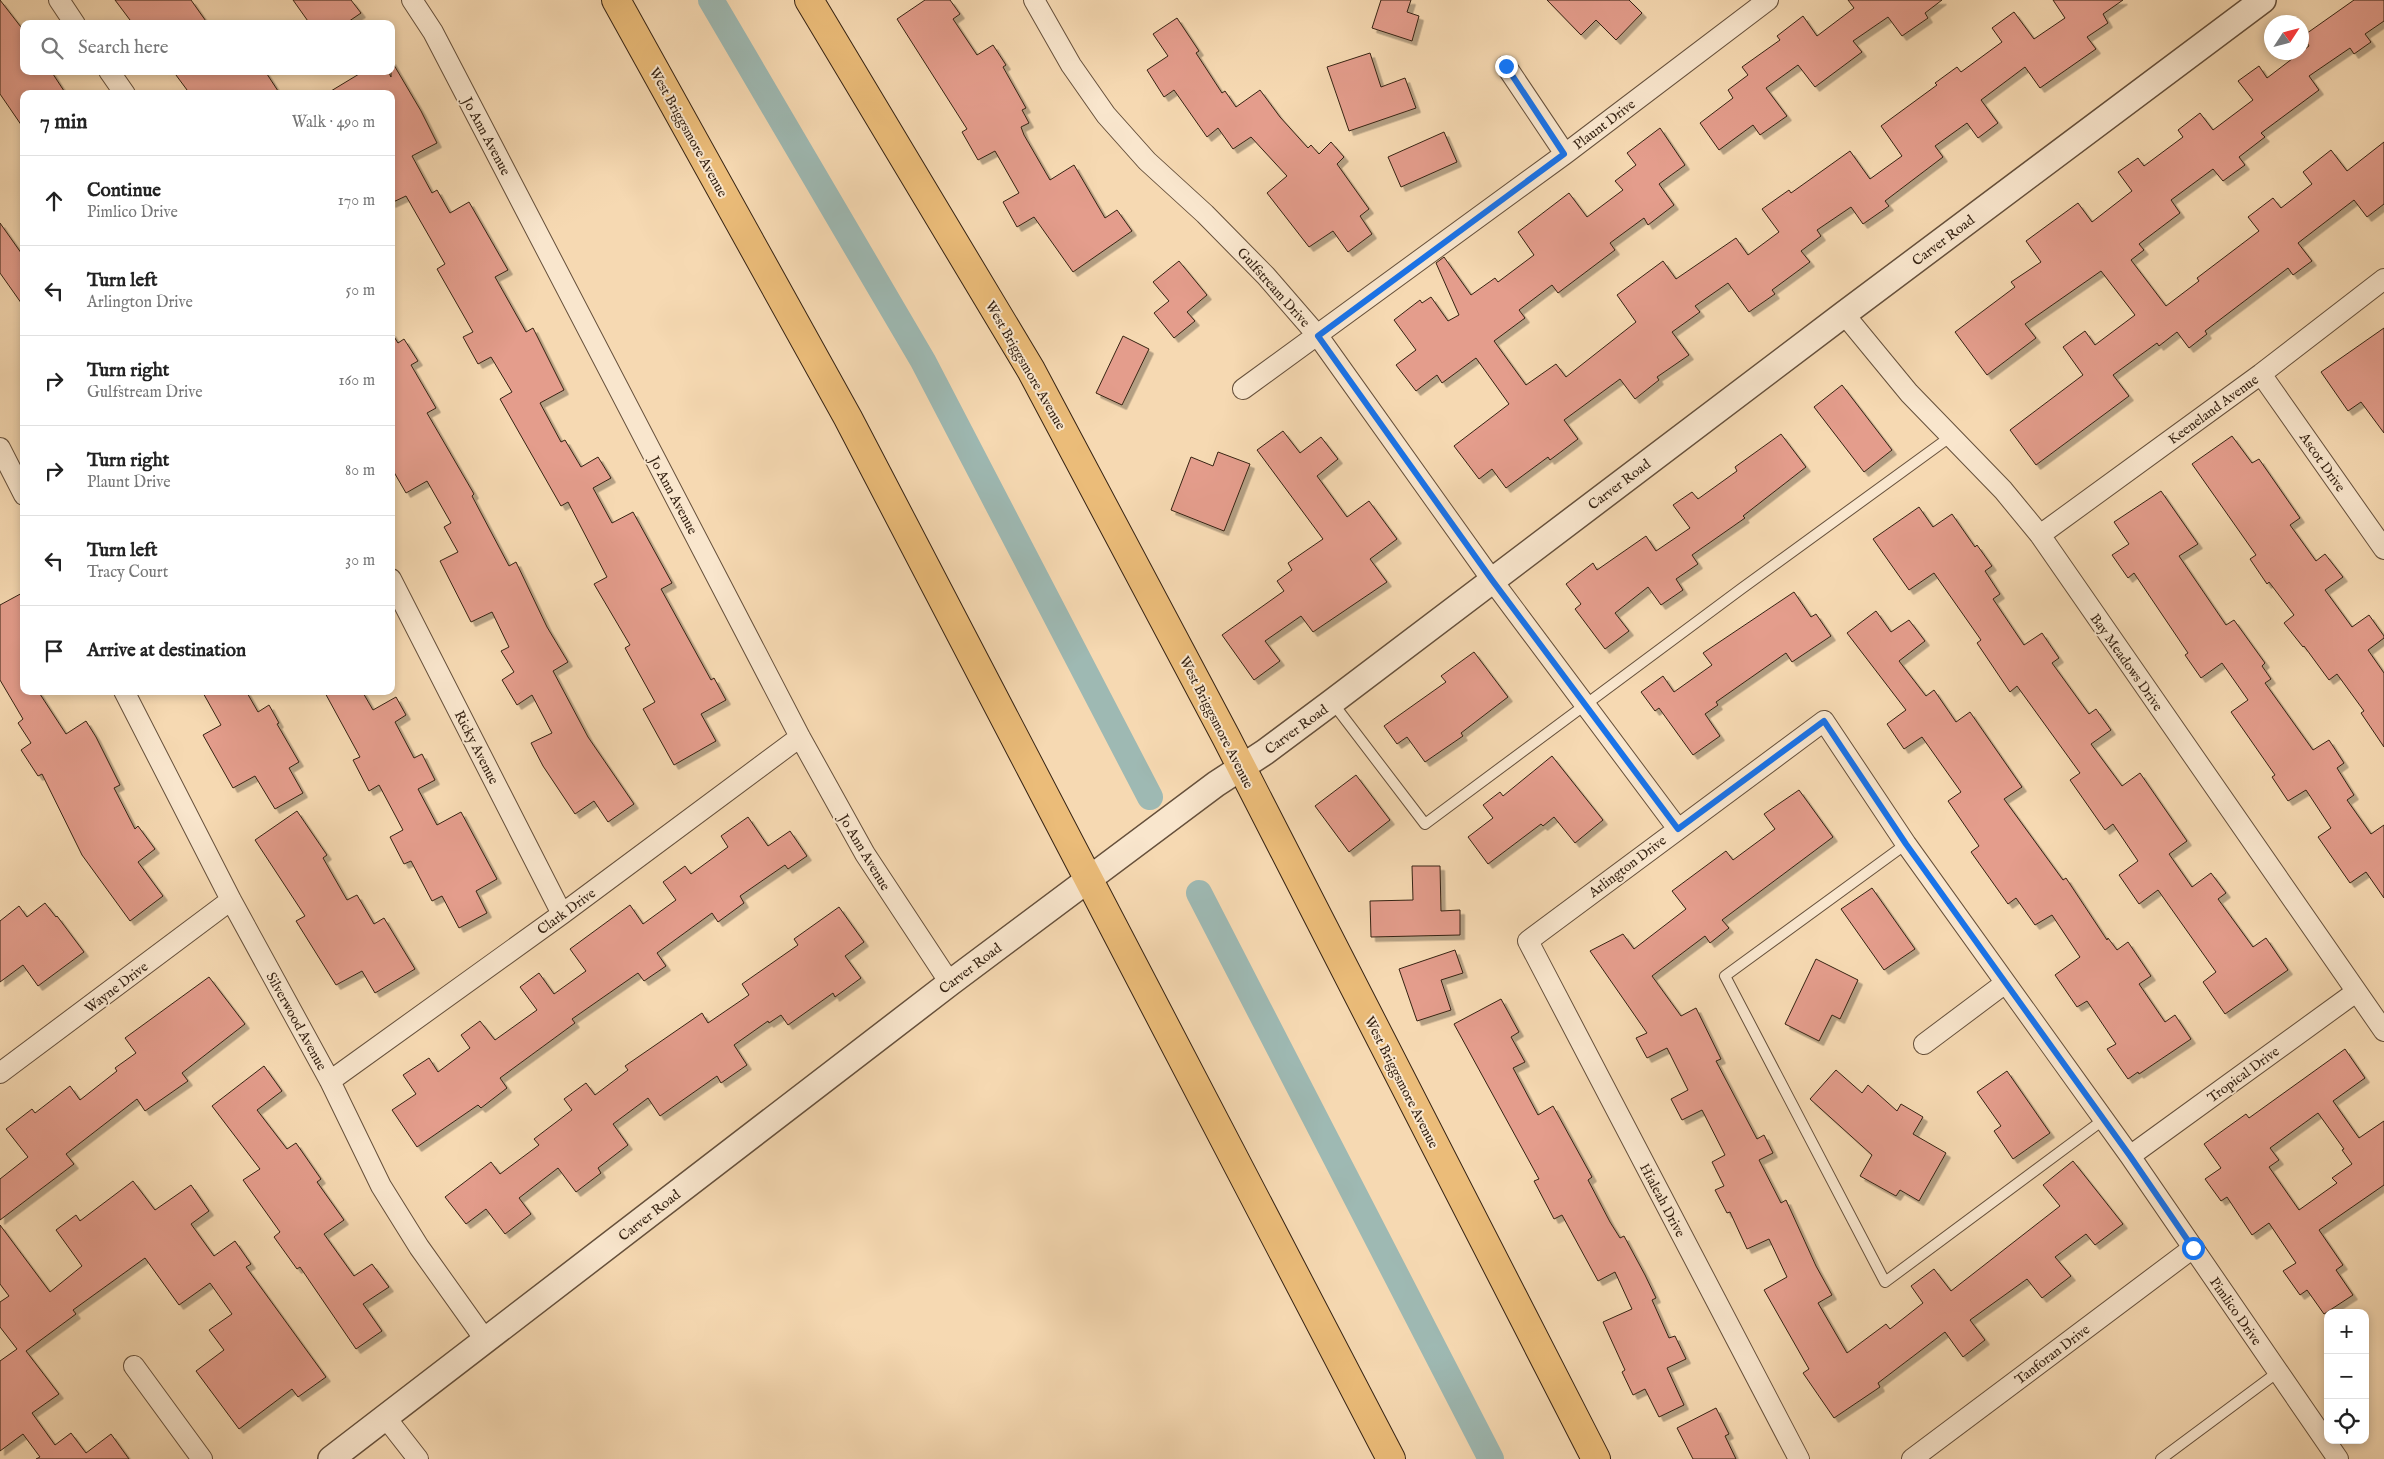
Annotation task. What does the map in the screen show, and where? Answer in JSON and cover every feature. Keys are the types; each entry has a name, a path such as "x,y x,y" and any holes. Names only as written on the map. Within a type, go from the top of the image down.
{"main road":[{"name":"West Briggsmore Avenue","path":"616,0 848,418 1087,880 1391,1459"},
{"name":"West Briggsmore Avenue","path":"809,0 1031,370 1241,768 1596,1459"}],"street":[{"path":"58,0 72,20"},
{"name":"Jo Ann Avenue","path":"412,0 433,32 800,737 865,854 950,983"},
{"name":"Gulfstream Drive","path":"1034,0 1071,65 1106,115 1147,161 1205,214 1266,276 1318,336 1492,580 1678,829"},
{"name":"Plaunt Drive","path":"1243,390 1564,154 1768,0"},
{"name":"Carver Road","path":"331,1459 950,983 1087,880 1332,702 1844,314 2263,0"},
{"path":"1506,66 1564,154"},
{"path":"112,75 122,90"},
{"name":"Keeneland Avenue","path":"2040,535 2261,374 2384,279"},
{"name":"Bay Meadows Drive","path":"1844,314 1909,393 2003,490 2040,535 2384,1031"},
{"name":"Ascot Drive","path":"2261,374 2384,550"},
{"path":"0,448 20,487"},
{"name":"Ricky Avenue","path":"395,587 562,914"},
{"name":"Silverwood Avenue","path":"126,695 231,900 330,1082 381,1186 419,1247 486,1341"},
{"name":"Arlington Drive","path":"1528,941 1824,721"},
{"name":"Pimlico Drive","path":"1824,721 1906,844 2004,984 2130,1156 2338,1459"},
{"name":"Clark Drive","path":"330,1082 562,914 800,737"},
{"name":"Wayne Drive","path":"0,1073 231,900"},
{"name":"Hialeah Drive","path":"1528,941 1799,1459"},
{"path":"1924,1044 2004,984"},
{"name":"Tropical Drive","path":"2130,1156 2356,992"},
{"name":"Tanforan Drive","path":"1912,1459 2193,1248"},
{"path":"134,1366 202,1459"},
{"path":"386,1418 418,1459"}],"lane":[{"path":"1332,702 1425,824 1585,704 1950,437"},
{"path":"1906,844 1725,976 1885,1282 2103,1120"},
{"path":"2161,1459 2278,1372"}],"building":[{"path":"0,0 20,26 20,75 54,75 63,90 20,90 20,123 0,94"},
{"path":"115,0 191,0 205,20 130,20"},
{"path":"293,0 351,0 361,13 351,20 307,20"},
{"path":"925,0 950,0 960,14 953,19 977,55 993,45 1006,65 1003,67 1026,108 1022,110 1029,123 1021,127 1024,135 1050,180 1074,165 1105,218 1117,210 1132,231 1073,272 1034,217 1017,227 1003,202 1019,193 995,151 978,160 962,132 967,129 897,19"},
{"path":"1381,0 1411,0 1407,12 1419,16 1412,41 1372,28"},
{"path":"1547,0 1629,0 1642,13 1616,40 1596,20 1581,35"},
{"path":"1848,0 1942,0 1925,13 1928,18 1902,36 1888,17 1853,41 1862,52 1815,87 1798,65 1766,88 1787,116 1760,135 1753,125 1719,150 1700,123 1733,98 1728,90 1748,75 1742,67 1780,40 1777,36 1803,16 1817,36 1854,8"},
{"path":"2053,0 2123,0 2103,14 2108,23 2087,37 2096,49 2040,88 2025,67 1981,100 1998,123 1978,138 1967,123 1935,146 1943,157 1885,201 1889,206 1863,224 1851,207 1817,230 1821,236 1801,251 1810,262 1772,290 1775,294 1749,312 1728,283 1695,306 1700,312 1672,332 1689,355 1657,377 1659,380 1635,399 1620,379 1564,420 1578,439 1550,460 1548,457 1506,488 1492,469 1479,479 1454,446 1509,404 1476,358 1442,383 1437,375 1416,391 1396,365 1416,350 1394,320 1420,300 1422,303 1431,297 1448,321 1459,315 1436,263 1444,257 1471,295 1495,278 1498,282 1534,255 1518,232 1569,193 1587,217 1623,190 1615,181 1636,165 1627,153 1660,128 1685,165 1659,184 1674,205 1648,225 1644,218 1610,243 1615,250 1558,293 1552,285 1519,310 1525,318 1494,341 1526,385 1556,364 1566,377 1636,322 1617,295 1663,261 1676,279 1736,238 1748,255 1779,232 1762,209 1789,190 1791,193 1850,151 1870,179 1902,156 1881,126 1937,85 1935,83 1957,67 1961,72 2002,42 1992,28 2014,12 2034,39 2065,18"},
{"path":"2354,0 2384,0 2384,21 2365,34 2371,42 2354,54 2350,48 2309,76 2319,90 2261,133 2265,137 2239,157 2245,165 2223,181 2213,169 2171,200 2180,213 2139,244 2144,250 2131,260 2166,306 2199,281 2197,278 2259,231 2248,217 2273,198 2281,208 2312,184 2303,172 2331,150 2347,171 2384,142 2384,204 2367,217 2354,200 2298,243 2312,261 2293,275 2288,268 2205,331 2207,334 2189,348 2177,332 2159,346 2157,343 2113,375 2129,396 2036,465 2010,430 2083,375 2063,347 2085,331 2095,345 2135,315 2101,271 2025,324 2036,338 1987,375 1955,332 2015,287 2011,282 2041,262 2026,241 2078,203 2092,222 2132,191 2118,172 2138,158 2144,166 2183,137 2178,130 2200,113 2213,130 2253,100 2238,81 2259,66 2267,78 2291,60 2309,60 2309,32"},
{"path":"1177,18 1199,51 1196,53 1222,93 1225,91 1236,107 1260,90 1280,117 1308,148 1311,145 1319,154 1331,142 1344,157 1337,164 1369,209 1360,216 1372,234 1348,252 1333,231 1309,247 1267,193 1287,176 1251,137 1233,149 1218,128 1207,137 1174,90 1164,97 1147,70 1168,56 1153,34"},
{"path":"1370,53 1381,87 1405,78 1416,108 1349,131 1327,67"},
{"path":"395,67 437,143 412,156 432,193 437,190 450,213 469,202 508,270 495,277 526,332 533,328 564,390 540,403 561,442 565,440 581,467 598,457 611,478 593,488 612,523 633,512 672,583 661,589 711,680 714,678 726,700 701,714 716,741 674,765 643,709 655,702 625,648 630,645 594,584 607,577 568,502 561,506 500,399 512,392 491,357 478,364 463,337 473,332 437,269 445,264 406,196 395,201 395,90 333,90 357,75 390,75 391,77 391,75 395,75"},
{"path":"176,75 268,75 277,90 187,90"},
{"path":"1444,132 1457,162 1401,187 1388,157"},
{"path":"0,223 20,251 20,301 0,273"},
{"path":"1179,261 1207,295 1187,312 1195,321 1174,338 1154,313 1169,301 1153,282"},
{"path":"2384,328 2384,433 2361,402 2348,411 2321,372"},
{"path":"1123,336 1149,349 1122,405 1096,393"},
{"path":"395,338 398,343 404,339 418,361 411,365 436,408 427,413 474,494 472,496 509,566 516,562 547,627 568,662 553,671 588,737 634,804 608,822 594,801 575,814 543,766 531,743 552,733 532,695 517,705 502,680 514,672 501,651 509,647 492,612 471,622 440,561 458,552 444,527 451,523 427,481 406,493 395,474"},
{"path":"1842,385 1892,450 1864,472 1814,407"},
{"path":"1283,431 1300,453 1321,437 1338,459 1317,476 1347,517 1369,501 1397,539 1370,559 1387,582 1313,632 1301,616 1265,641 1280,661 1254,680 1222,635 1284,591 1277,581 1292,570 1288,563 1323,539 1257,450"},
{"path":"1781,434 1806,467 1743,516 1745,518 1692,555 1698,564 1676,579 1683,590 1661,605 1648,587 1615,613 1629,631 1605,649 1575,609 1581,604 1566,584 1593,563 1597,570 1646,536 1656,551 1690,528 1673,505 1692,492 1698,499 1737,471 1735,467"},
{"path":"2232,436 2252,463 2259,459 2300,518 2290,525 2316,561 2325,554 2343,577 2325,590 2352,627 2369,615 2384,636 2384,638 2368,650 2384,673 2384,747 2361,713 2364,711 2337,674 2329,680 2284,623 2294,615 2269,582 2267,584 2250,559 2256,555 2192,464"},
{"path":"1218,452 1250,464 1224,531 1171,510 1191,457 1213,466"},
{"path":"2161,491 2198,544 2179,556 2226,625 2234,620 2265,663 2262,666 2271,679 2265,683 2313,750 2329,740 2344,763 2337,768 2354,795 2347,800 2371,834 2384,825 2384,898 2366,872 2350,883 2318,837 2331,828 2306,790 2288,801 2272,777 2275,775 2231,712 2248,700 2222,663 2201,678 2185,655 2188,653 2134,573 2128,578 2112,555 2129,544 2114,522"},
{"path":"1919,507 1933,527 1952,514 1975,547 1977,545 1992,566 1985,571 2000,594 1993,599 2024,645 2042,633 2059,658 2052,663 2089,714 2096,709 2111,730 2091,744 2122,786 2140,773 2187,841 2169,854 2192,887 2211,873 2226,893 2218,899 2253,947 2266,938 2288,970 2225,1014 2203,982 2216,972 2158,890 2139,904 2119,875 2138,861 2113,824 2105,830 2070,780 2080,773 2017,686 2010,692 1977,643 1981,640 1934,573 1909,590 1873,539"},
{"path":"1794,592 1811,617 1816,614 1831,636 1792,662 1786,653 1716,702 1718,705 1705,714 1720,736 1693,755 1659,708 1655,711 1641,692 1663,676 1674,692 1712,665 1703,653"},
{"path":"20,594 20,695 41,695 66,734 86,721 120,785 114,788 135,829 138,826 155,849 138,862 163,896 130,921 82,855 42,774 38,776 21,750 31,743 18,723 23,719 0,680 0,605"},
{"path":"1876,611 1891,632 1909,620 1925,641 1899,661 1926,696 1934,690 1956,722 1970,712 2022,787 2004,799 2063,880 2066,878 2107,940 2108,938 2117,950 2128,942 2151,976 2139,984 2165,1022 2175,1015 2191,1039 2139,1074 2138,1072 2128,1079 2107,1049 2116,1044 2087,1001 2077,1007 2055,975 2080,957 2052,915 2035,925 2016,898 2008,904 1971,852 1979,846 1948,801 1961,792 1922,737 1904,749 1887,724 1906,710 1847,633"},
{"path":"1474,652 1508,697 1461,733 1463,736 1425,762 1407,737 1397,744 1384,726 1446,682 1441,676"},
{"path":"204,695 248,695 258,712 269,705 279,723 277,724 299,762 289,768 303,793 275,809 255,776 233,788 203,735 221,725"},
{"path":"326,695 364,695 373,710 396,697 406,715 395,722 414,758 422,754 435,780 418,789 437,825 461,812 497,879 476,891 487,913 459,928 442,896 432,901 411,861 404,864 390,837 403,830 379,785 369,791 353,760 360,757"},
{"path":"1552,756 1603,820 1575,843 1554,817 1543,826 1541,824 1488,864 1468,837 1493,818 1483,805 1500,792 1503,796"},
{"path":"1356,775 1390,820 1349,852 1315,806"},
{"path":"1799,790 1833,837 1722,920 1729,928 1710,943 1705,936 1652,976 1681,1016 1696,1008 1721,1059 1716,1061 1757,1139 1764,1135 1773,1153 1759,1160 1781,1203 1786,1200 1816,1266 1832,1295 1818,1303 1847,1353 1886,1324 1890,1329 1923,1303 1911,1286 1934,1269 1951,1291 2060,1206 2043,1185 2073,1161 2123,1224 2095,1245 2086,1234 2055,1257 2071,1276 2042,1298 2027,1279 1970,1320 1985,1340 1963,1357 1945,1332 1878,1383 1880,1387 1834,1418 1803,1373 1809,1369 1764,1290 1787,1277 1769,1239 1747,1249 1730,1212 1727,1213 1715,1190 1724,1186 1712,1162 1725,1155 1702,1110 1682,1120 1671,1099 1688,1090 1667,1048 1647,1058 1636,1038 1647,1033 1590,951 1623,934 1634,949 1686,909 1672,891 1726,851 1733,860 1775,829 1764,814"},
{"path":"297,811 327,855 323,858 347,900 357,895 374,924 384,918 415,969 375,993 362,971 336,985 296,921 305,916 255,840"},
{"path":"748,817 768,846 790,831 807,856 788,869 785,865 740,896 744,903 718,922 712,913 657,953 666,966 644,981 638,973 572,1019 575,1023 500,1078 507,1088 481,1108 478,1105 417,1147 392,1110 416,1094 403,1075 429,1058 438,1072 470,1048 461,1035 480,1021 495,1040 537,1010 520,987 539,973 554,994 586,971 570,949 630,905 643,924 676,900 663,882 685,866 691,874 728,847 721,836"},
{"path":"1412,866 1440,866 1441,911 1460,910 1460,935 1371,937 1370,901 1413,900"},
{"path":"1872,888 1915,949 1884,970 1841,909"},
{"path":"45,903 84,952 38,986 23,965 0,982 0,921 19,906 27,917"},
{"path":"839,907 864,942 845,956 861,978 835,997 833,993 788,1025 781,1015 769,1023 768,1021 734,1045 747,1065 721,1083 717,1076 660,1116 648,1098 613,1124 628,1145 598,1168 601,1173 576,1192 558,1168 519,1198 531,1214 505,1234 486,1209 466,1224 445,1197 491,1162 500,1174 539,1145 534,1139 572,1110 564,1099 586,1083 595,1095 628,1070 625,1066 702,1013 708,1023 749,995 742,984 798,945 794,939"},
{"path":"1455,950 1463,973 1441,980 1451,1010 1417,1021 1399,969"},
{"path":"1816,959 1858,980 1840,1019 1832,1015 1819,1041 1785,1024"},
{"path":"209,977 245,1024 182,1073 188,1081 145,1111 137,1099 66,1154 74,1164 0,1220 0,1179 28,1157 6,1129 32,1109 35,1113 70,1086 80,1100 117,1071 115,1068 136,1053 125,1038"},
{"path":"1501,999 1519,1032 1511,1037 1525,1062 1513,1068 1538,1115 1553,1106 1592,1177 1588,1180 1610,1222 1620,1238 1624,1236 1645,1275 1656,1298 1652,1300 1669,1338 1675,1336 1686,1359 1667,1368 1684,1405 1659,1417 1645,1389 1633,1395 1622,1372 1625,1370 1603,1322 1632,1309 1615,1272 1598,1281 1562,1215 1554,1219 1534,1181 1539,1179 1454,1024"},
{"path":"2345,1049 2365,1078 2333,1101 2359,1138 2384,1121 2384,1185 2319,1230 2343,1265 2336,1270 2353,1295 2332,1309 2324,1309 2324,1314 2307,1290 2300,1295 2283,1271 2296,1263 2269,1223 2252,1235 2227,1197 2221,1201 2205,1179 2221,1168 2204,1144 2246,1114 2249,1118","holes":["2318,1113 2344,1149 2342,1150 2352,1164 2332,1178 2337,1183 2299,1210 2269,1167 2279,1160 2270,1148"]},
{"path":"264,1066 282,1091 257,1110 287,1149 296,1143 321,1179 317,1182 344,1220 324,1234 354,1276 372,1264 389,1287 363,1304 382,1331 356,1349 300,1267 297,1269 274,1237 280,1232 243,1180 260,1169 212,1106"},
{"path":"1836,1070 1862,1093 1868,1085 1897,1111 1901,1104 1923,1117 1913,1134 1946,1153 1919,1201 1900,1190 1896,1196 1860,1176 1872,1155 1810,1099"},
{"path":"2007,1071 2050,1133 2013,1159 1994,1131 2001,1126 1977,1092"},
{"path":"133,1181 155,1210 191,1185 209,1211 191,1224 214,1256 235,1241 251,1264 246,1267 326,1377 298,1397 292,1389 239,1429 196,1371 224,1350 209,1330 232,1314 210,1283 179,1305 145,1258 73,1310 76,1314 26,1351 59,1394 32,1413 55,1445 71,1433 86,1453 111,1434 129,1459 36,1459 40,1457 23,1434 0,1451 0,1361 17,1349 0,1327 0,1302 9,1296 0,1284 0,1225 50,1292 82,1266 56,1230 76,1215 80,1221"},
{"path":"1716,1408 1729,1434 1725,1436 1736,1459 1693,1459 1677,1428"}],"waterway":[{"path":"711,0 923,361 1150,797"},
{"path":"1199,893 1491,1459"}],"route":[{"path":"1506,66 1564,154 1318,336 1492,580 1678,829 1824,721 1906,844 2004,984 2130,1156 2193,1248"}]}
